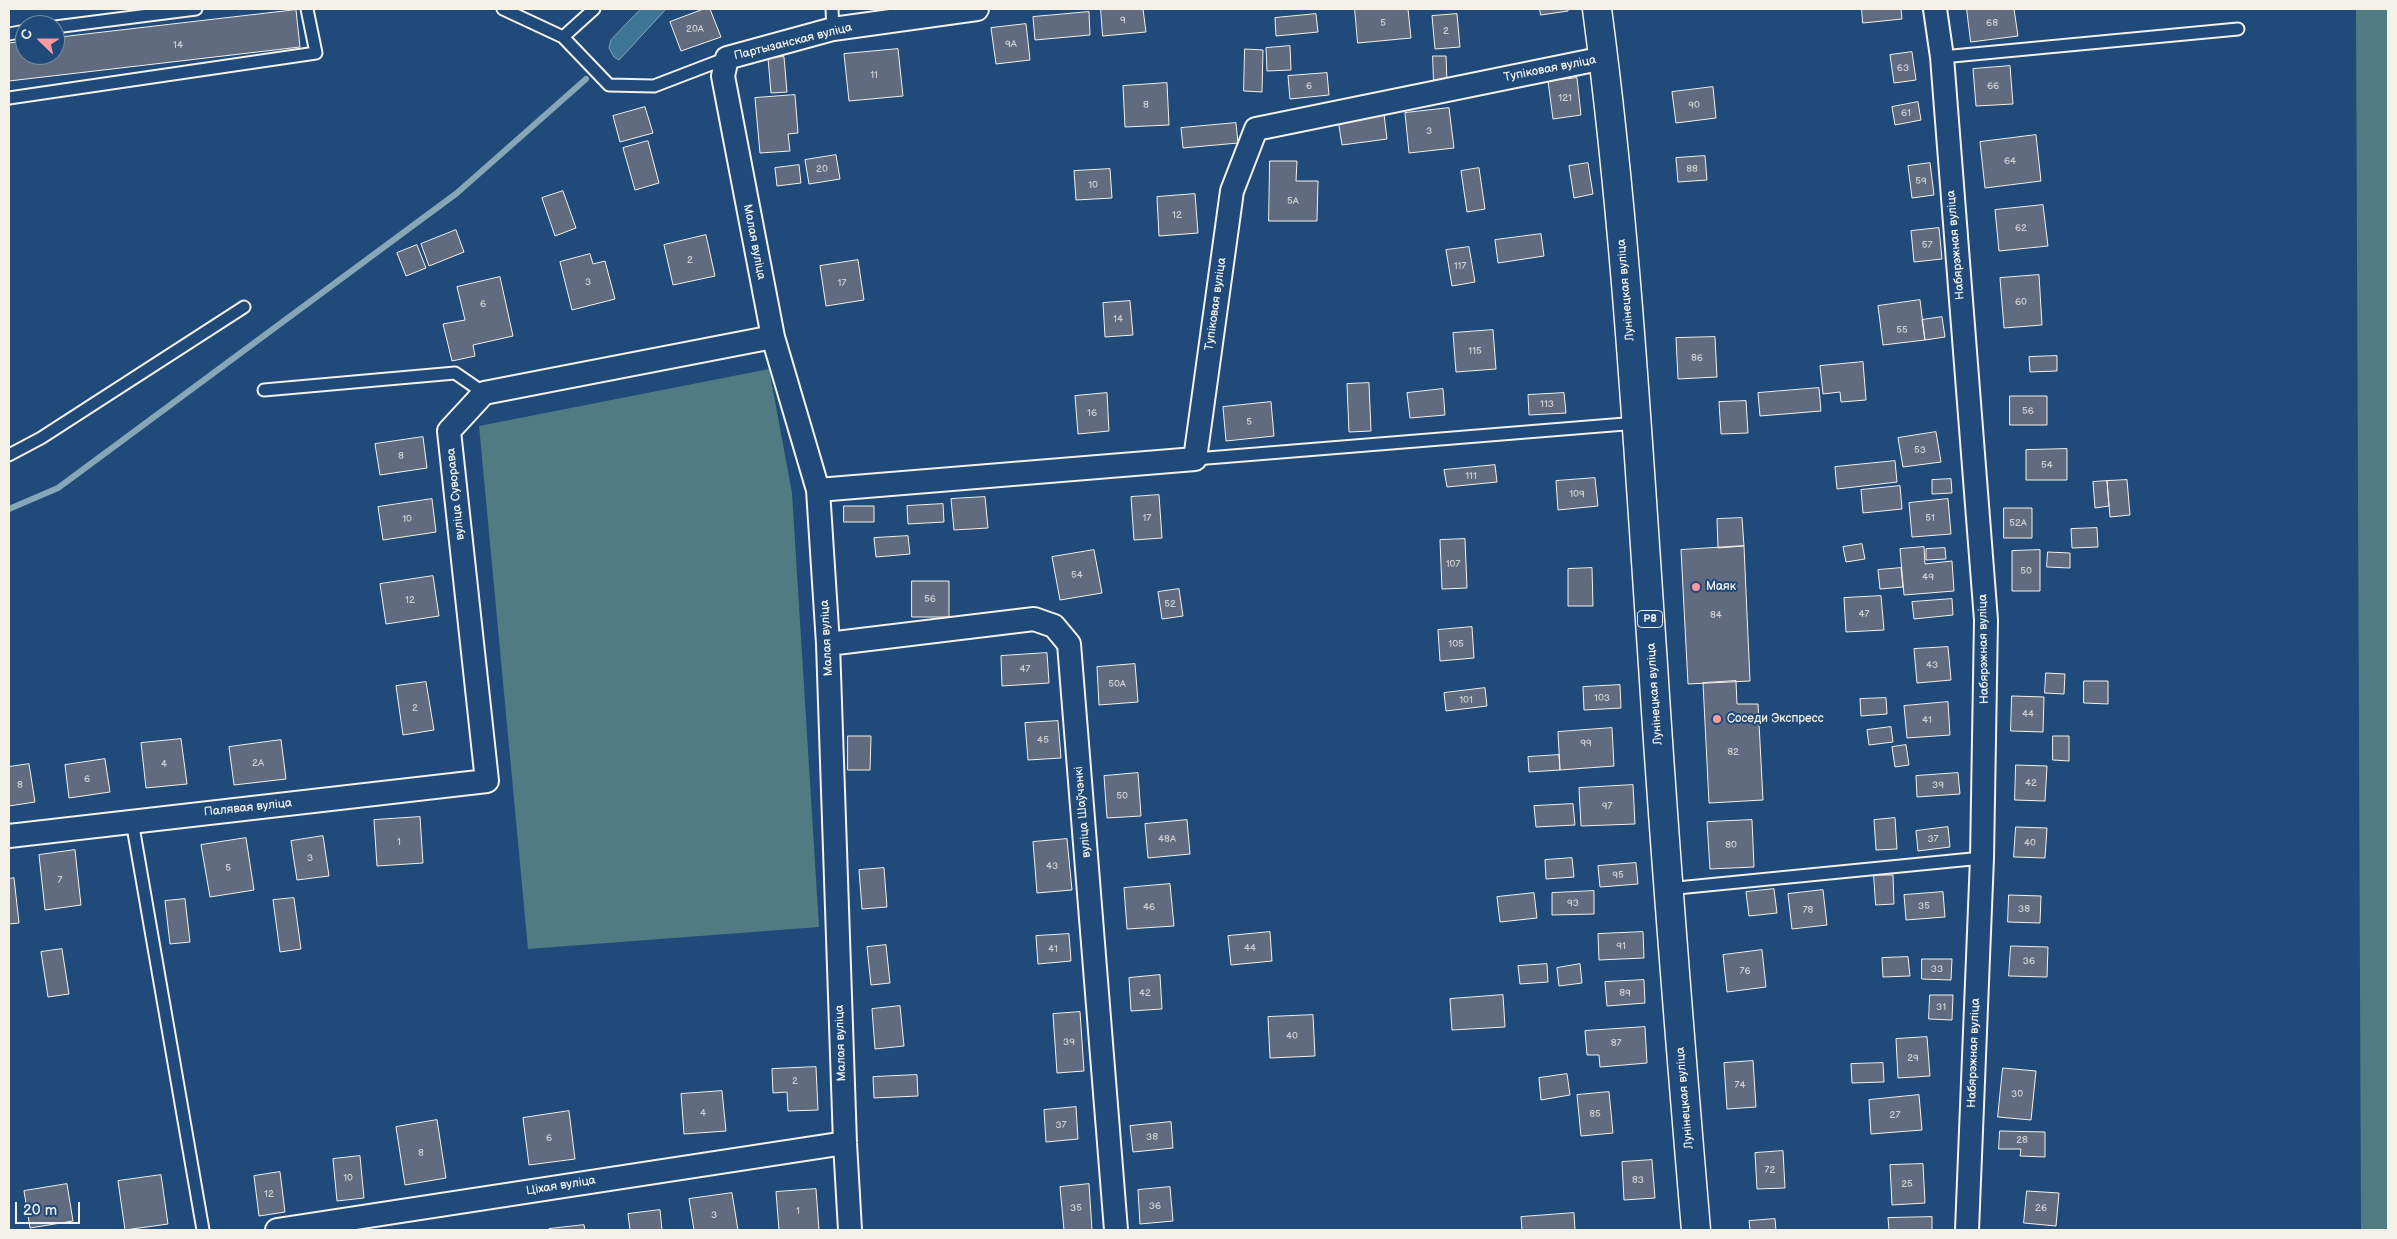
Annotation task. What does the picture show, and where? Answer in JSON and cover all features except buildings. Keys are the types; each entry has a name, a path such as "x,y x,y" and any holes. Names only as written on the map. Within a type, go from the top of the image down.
{"main road":[{"name":"Лунінецкая вуліца","path":"1603,10 1604,58 1637,423 1667,889 1696,1230"}],"street":[{"name":"Партызанская вуліца","path":"727,58 832,19 977,9"},
{"name":"Набярэжная вуліца","path":"1935,9 1942,57 1986,620 1982,858 1967,1230"},
{"name":"Малая вуліца","path":"727,58 723,76 773,337 818,490 828,644 845,1143 850,1230"},
{"name":"Тупіковая вуліца","path":"1195,459 1232,191 1256,129 1604,58"},
{"path":"484,393 773,337"},
{"name":"вуліца Суворава","path":"484,393 449,431 487,781"},
{"path":"818,490 1195,459"},
{"name":"вуліца Шаўчэнкі","path":"828,644 1034,619 1054,626 1069,644 1116,1230"},
{"name":"Палявая вуліца","path":"9,836 487,781"},
{"name":"Ціхая вуліца","path":"277,1230 845,1143"}],"lane":[{"path":"65,27 196,9"},
{"path":"9,98 316,53 307,9"},
{"path":"503,9 563,37 609,85 654,86 727,58"},
{"path":"563,37 594,9"},
{"path":"1942,57 2238,29"},
{"path":"9,456 42,438 244,307"},
{"path":"264,390 455,373 484,393"},
{"path":"1195,459 1637,423"},
{"path":"132,821 203,1230"},
{"path":"1667,889 1982,858"}],"green space":[{"path":"2356,9 2388,9 2388,1230 2361,1230"},
{"path":"769,369 792,493 819,927 528,949 479,426"}],"water":[{"path":"641,9 666,9 619,60 614,57 609,48 611,40"}],"waterway":[{"path":"9,509 58,488 457,193 586,79"}],"place":[{"name":"Маяк","path":"1696,587"},
{"name":"Соседи Экспресс","path":"1717,719"}]}
